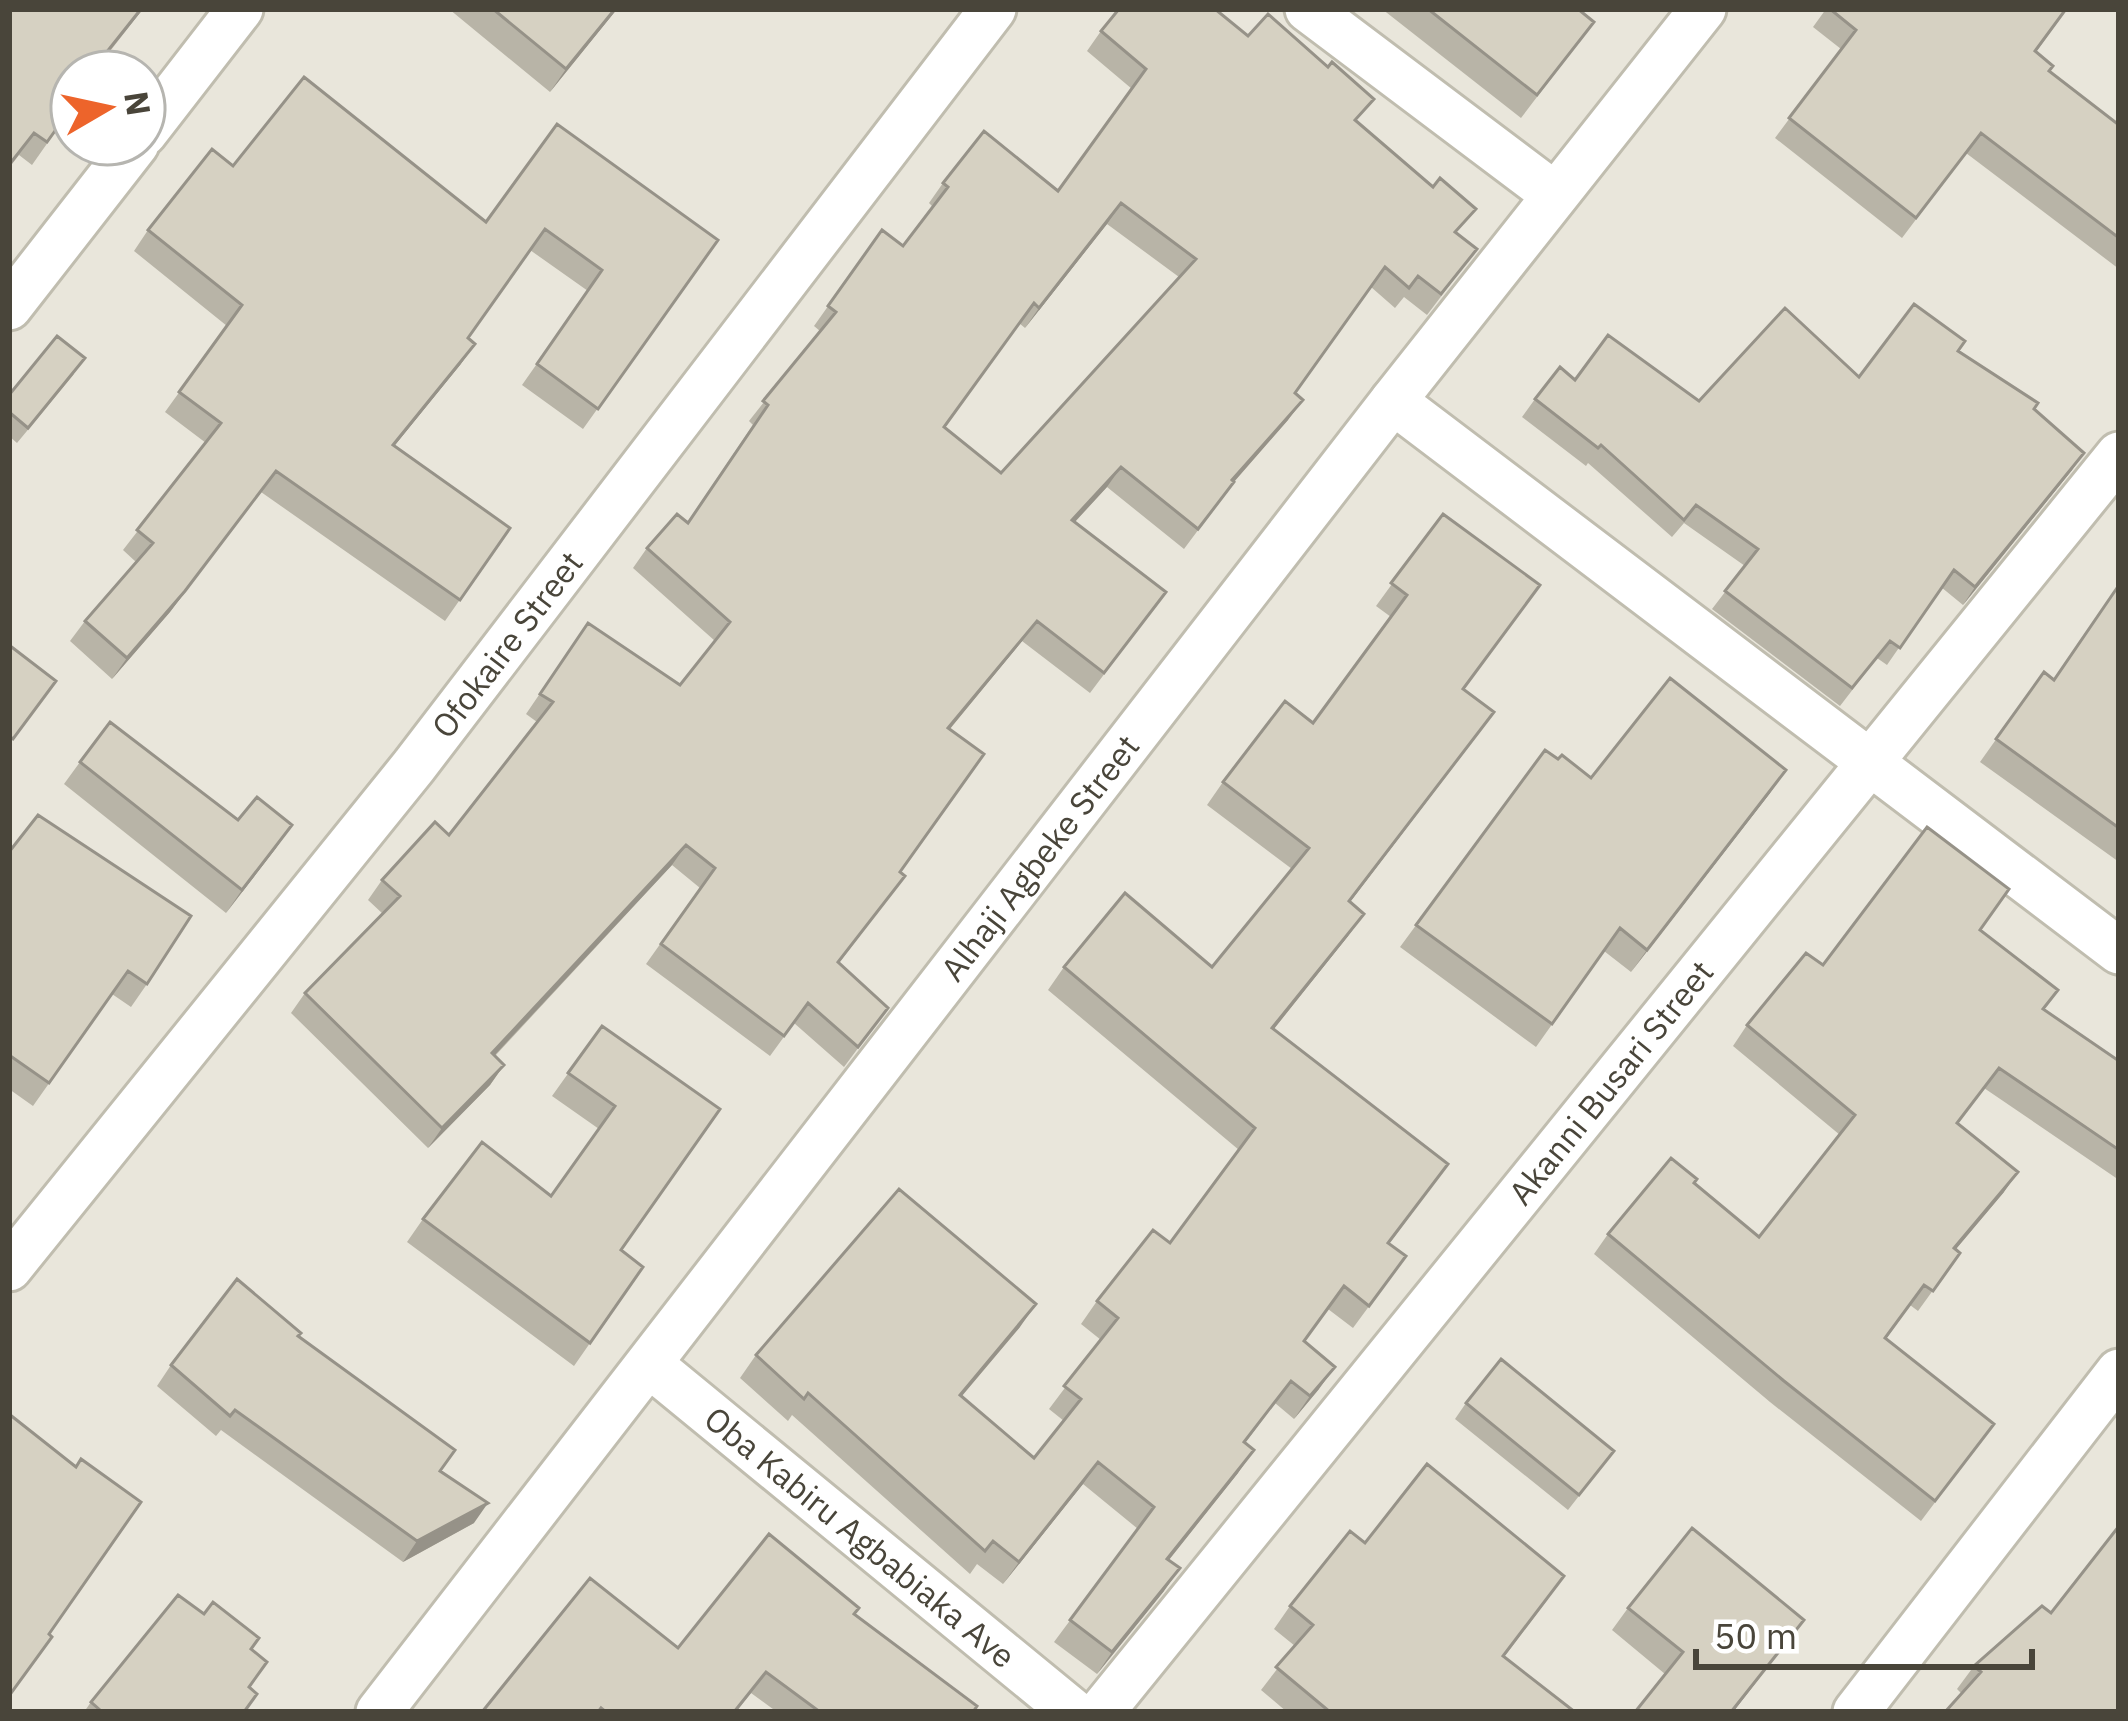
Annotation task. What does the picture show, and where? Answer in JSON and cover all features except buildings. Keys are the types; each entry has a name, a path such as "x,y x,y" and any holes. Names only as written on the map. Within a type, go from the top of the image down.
{"street":[{"path":"168,102 240,9"},
{"name":"Ofokaire Street","path":"9,1268 414,766 993,9"},
{"path":"1308,9 1555,195"},
{"name":"Alhaji Agbeke Street","path":"379,1712 1393,401 1703,9"},
{"path":"9,307 117,168"},
{"path":"1393,401 2119,951"},
{"name":"Akanni Busari Street","path":"1101,1712 2119,455"},
{"name":"Oba Kabiru Agbabiaka Ave","path":"650,1364 1073,1712"},
{"path":"1856,1712 2119,1372"}],"shaded area":[{"path":"9,9 2119,9 2119,1712 9,1712"}]}
